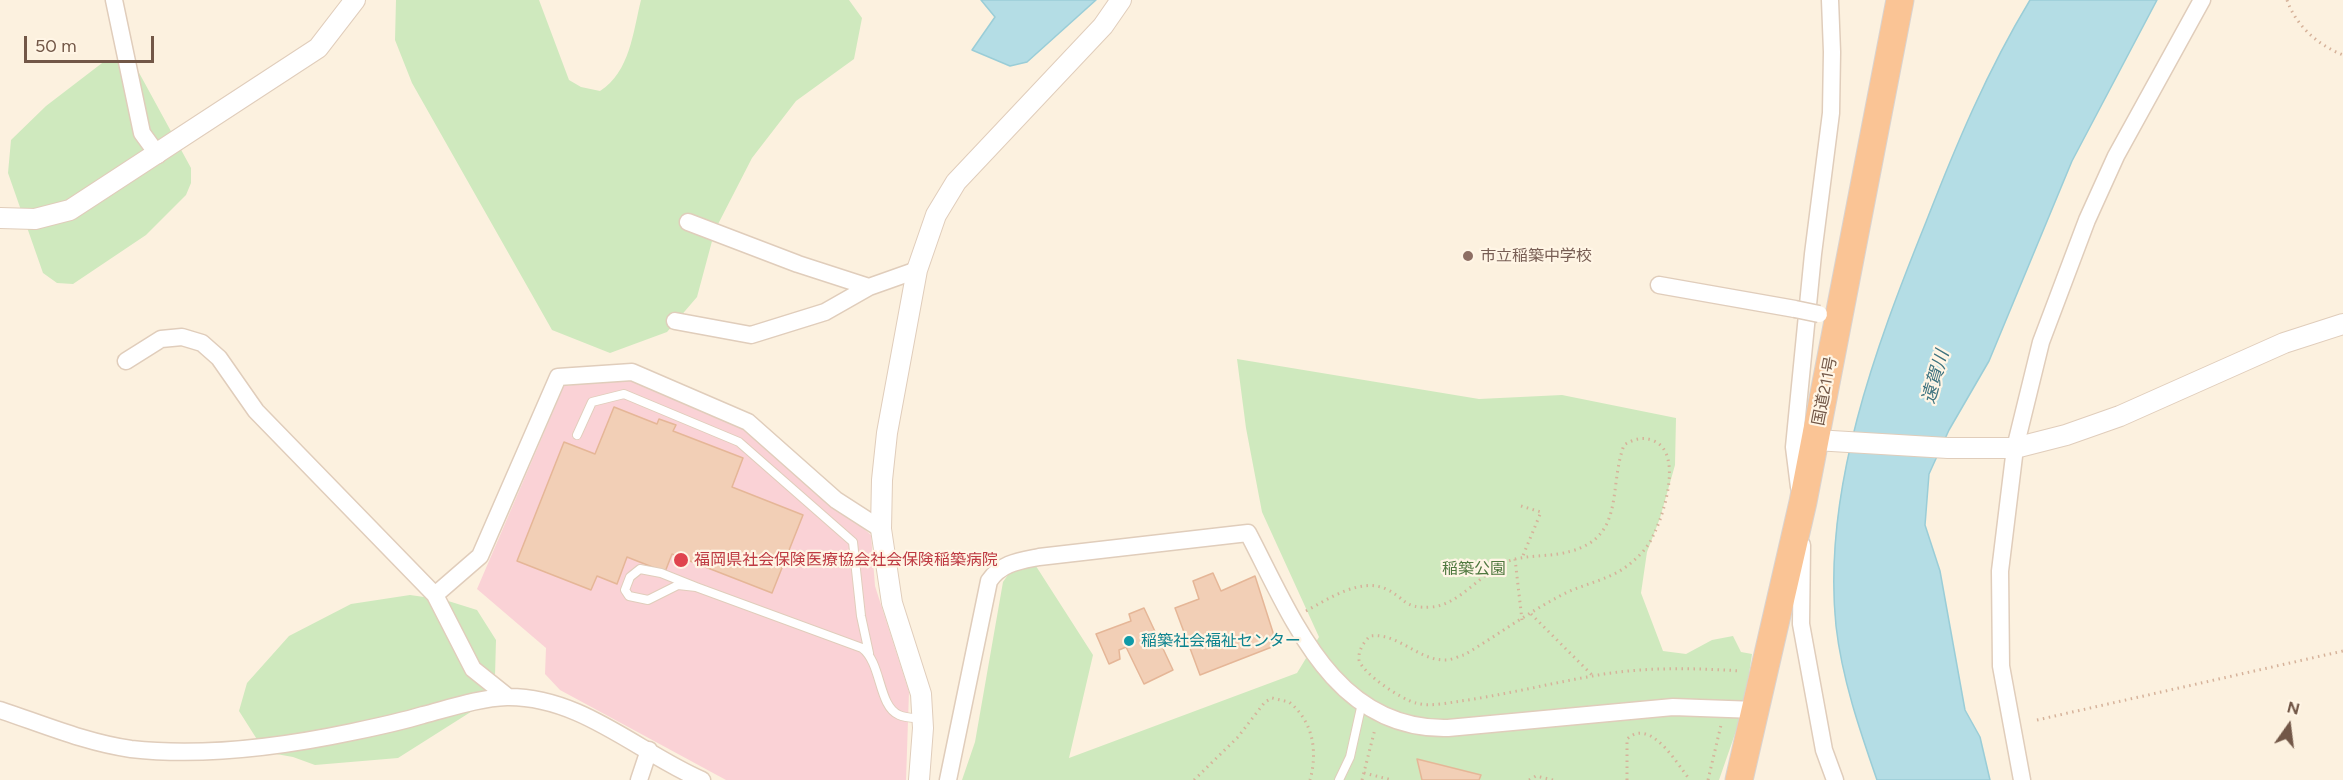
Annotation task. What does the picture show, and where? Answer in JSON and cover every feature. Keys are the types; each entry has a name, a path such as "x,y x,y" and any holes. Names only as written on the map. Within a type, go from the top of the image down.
{"highway":[{"name":"国道211号","path":"1738,780 1803,502 1822,441 1829,316 1900,0"}],"street":[{"path":"114,0 141,133 158,154"},
{"path":"0,218 35,219 70,210 318,48 355,0"},
{"path":"919,780 923,720 921,694 892,603 881,529 882,480 887,433 917,270 936,215 956,182 1102,26 1121,0"},
{"path":"1830,0 1831,112 1813,254 1794,447 1803,502 1801,624 1824,750 1835,780"},
{"path":"2022,780 2001,666 2000,571 2015,447 2041,342 2087,220 2116,156 2202,0"},
{"path":"688,222 869,287"},
{"path":"675,321 751,335 825,312 869,287 917,270"},
{"path":"1659,285 1829,316"},
{"path":"1822,441 1948,448 2015,447 2066,435 2120,416 2284,343 2343,324"},
{"path":"126,362 161,339 182,337 202,343 219,358 256,411 435,595 473,669 508,697"},
{"path":"435,595 480,556 558,377 632,372 748,422 836,500 881,529"},
{"path":"948,780 989,581 995,572 1013,562 1248,533 1301,635 1335,681 1362,703 1381,715 1404,725 1440,728 1662,707 1756,710"},
{"path":"0,710 120,747 192,752 278,744 349,733 476,702 508,697 570,711 622,734 693,778"},
{"path":"639,780 649,750"}],"lane":[{"path":"577,435 592,402 624,394 739,442 853,542 861,616 869,653 890,708 898,714 923,720"},
{"path":"696,587 678,585 648,600 629,596 626,590 630,577 640,570 661,573 862,648 869,653"},
{"path":"1339,780 1350,757 1362,703"}],"path":[{"path":"2288,0 2303,28 2327,49 2343,55"},
{"path":"1292,618 1356,588 1376,586 1388,590 1401,601 1409,604 1435,607 1451,600 1502,564 1515,559 1581,548 1598,536 1608,522 1624,445 1634,439 1646,438 1664,446 1669,457 1666,499 1647,547 1618,574 1560,596 1464,655 1447,660 1431,657 1380,634 1370,636 1361,645 1359,659 1365,671 1400,697 1416,703 1435,704 1494,696 1594,676 1666,670 1741,671"},
{"path":"1521,506 1541,512 1522,558"},
{"path":"1515,559 1522,620"},
{"path":"1531,614 1594,676"},
{"path":"2037,720 2343,651"},
{"path":"1194,780 1238,737 1264,702 1272,698 1289,702 1308,726 1313,737 1310,780"},
{"path":"1708,780 1719,742 1724,708"},
{"path":"1362,780 1381,715"},
{"path":"1627,780 1626,744 1632,735 1638,733 1646,734 1657,740 1690,780"},
{"path":"1364,773 1392,780"},
{"path":"1529,780 1536,776 1553,780"}],"shaded area":[{"name":"福岡県社会保険医療協会社会保険稲築病院","path":"632,379 748,427 871,535 875,586 909,692 906,780 726,780 560,690 545,674 546,648 477,589 564,386"}],"green space":[{"path":"396,0 539,0 569,80 581,87 600,91 610,83 624,62 641,0 849,0 862,18 854,59 796,101 752,158 715,230 697,297 667,332 610,353 552,330 412,83 395,40"},
{"path":"106,60 120,61 137,69 191,168 191,183 186,195 146,235 73,284 57,283 43,273 8,173 11,140 46,106"},
{"name":"稲築公園","path":"1237,359 1479,399 1562,395 1676,418 1675,465 1660,518 1647,552 1641,593 1663,651 1686,654 1712,640 1733,636 1741,652 1752,654 1744,708 1719,780 962,780 975,742 1003,582 1012,569 1034,563 1093,655 1069,758 1297,673 1319,637 1262,512 1246,428"},
{"path":"410,595 445,600 477,610 496,640 495,676 477,708 398,758 315,765 293,757 265,752 239,711 247,683 289,636 351,604"}],"water":[{"path":"981,0 1096,0 1027,62 1010,66 972,50 995,17"},
{"name":"遠賀川","path":"2030,0 2157,0 2072,161 1989,361 1949,430 1929,474 1925,525 1940,571 1965,710 1980,737 1990,780 1877,780 1847,685 1836,626 1834,575 1837,523 1845,471 1872,368 1907,269 1973,109"}],"building":[{"path":"614,407 657,424 659,419 676,425 673,431 743,458 732,487 803,515 772,593 672,554 665,572 627,557 617,584 597,576 591,590 517,561 564,442 595,454"},
{"path":"1213,573 1221,591 1255,576 1277,645 1200,675 1175,608 1199,599 1193,581"},
{"name":"稲築社会福祉センター","path":"1144,608 1173,670 1144,684 1126,647 1119,650 1120,659 1109,664 1096,634 1131,621 1129,614"},
{"path":"1417,759 1481,775 1479,780 1422,780"}],"place":[{"name":"市立稲築中学校","path":"1468,256"},
{"name":"福岡県社会保険医療協会社会保険稲築病院","path":"681,560"},
{"name":"稲築社会福祉センター","path":"1129,641"}]}
